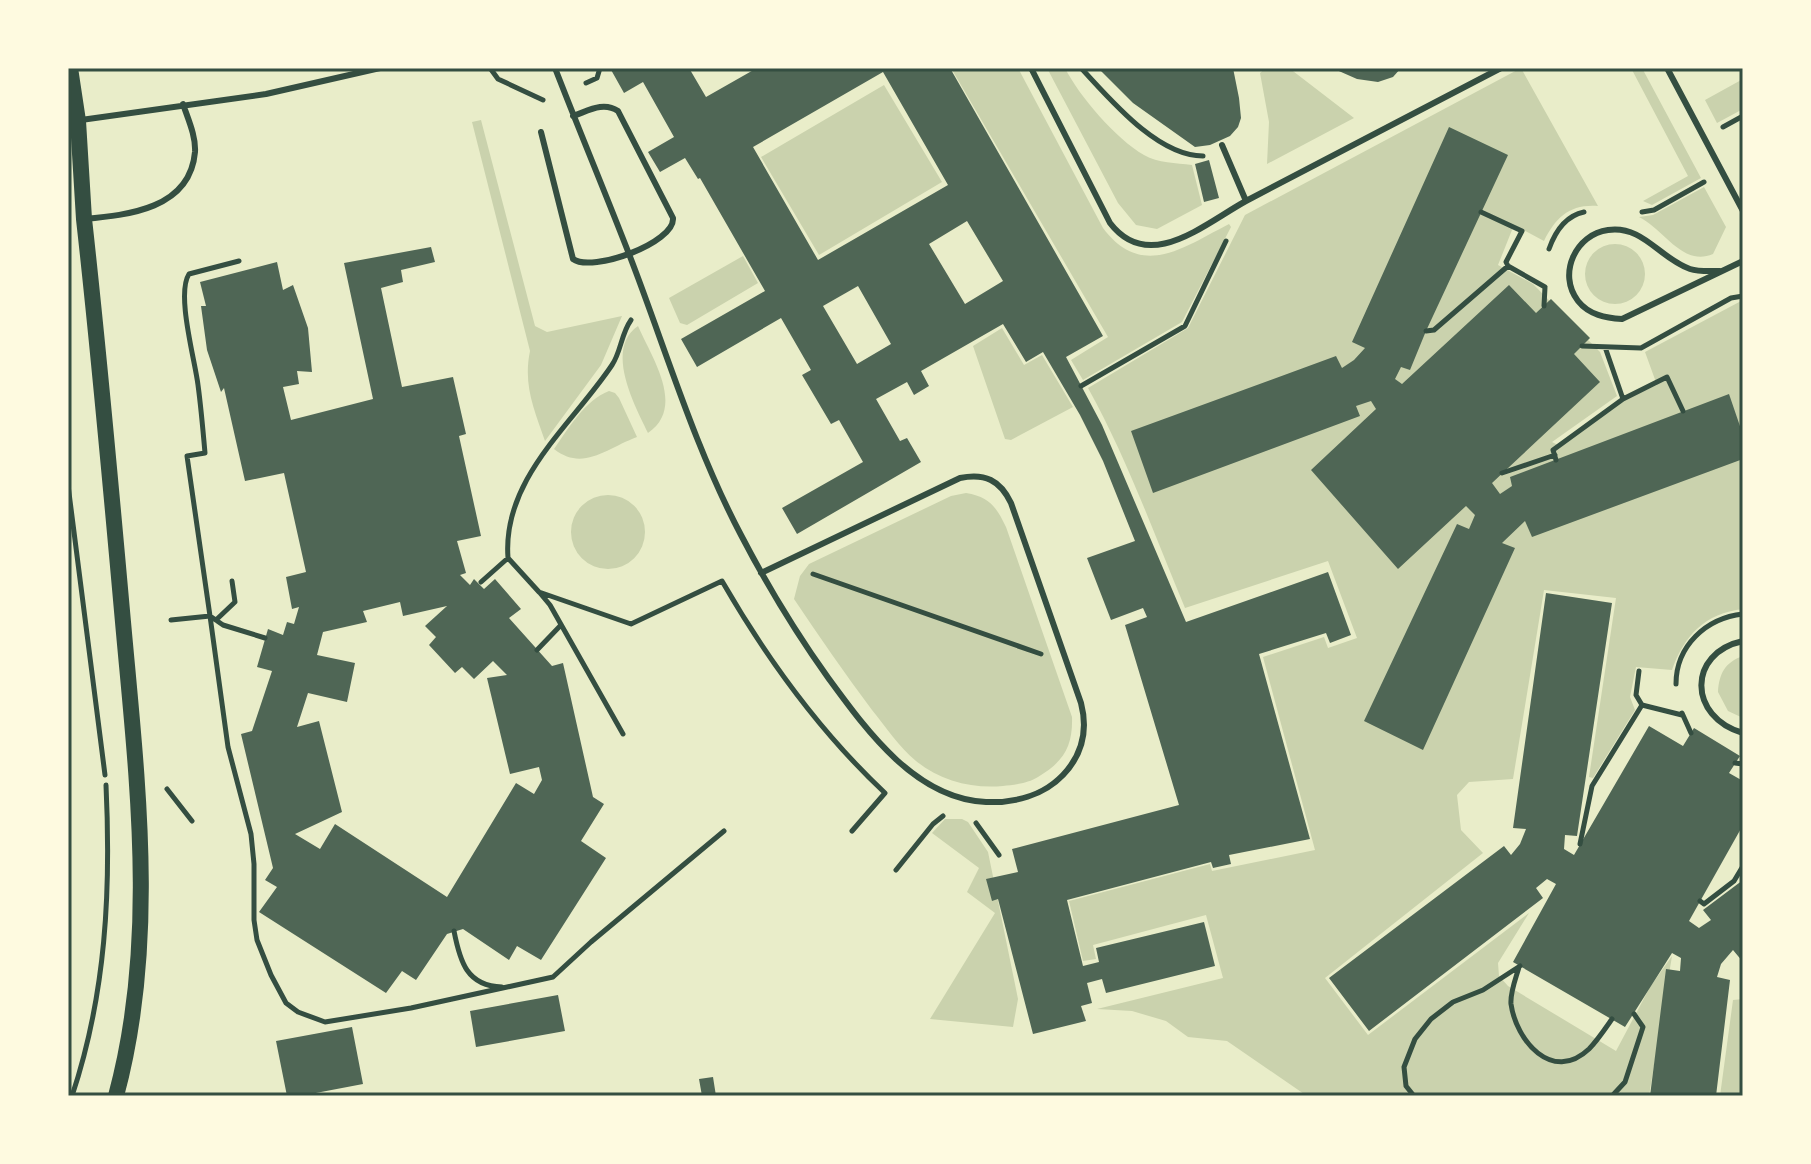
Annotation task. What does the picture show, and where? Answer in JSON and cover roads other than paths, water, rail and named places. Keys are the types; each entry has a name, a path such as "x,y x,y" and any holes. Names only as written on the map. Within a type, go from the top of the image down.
{"main road":[{"path":"70,68 78,121 84,219 140,806 140,963 125,1063 116,1096"}],"lane":[{"path":"338,68 340,77"},
{"path":"78,121 266,94 380,68"},
{"path":"555,68 705,454 739,532 761,573 814,657 850,707 887,750 925,782 972,801 996,803 1021,799 1042,792 1069,769 1083,741 1086,721 1011,503 1003,487 990,478 975,475 960,478 761,573"},
{"path":"1031,68 1110,223 1120,236 1137,245 1170,243 1501,68"},
{"path":"1667,68 1743,211"},
{"path":"84,219 146,210 172,195 182,185 189,175 195,152 183,104"},
{"path":"541,132 573,259 585,264 629,254 669,232 674,226 673,218 618,111 602,106 573,116"},
{"path":"1223,148 1246,201"},
{"path":"1720,271 1691,269 1674,261 1639,234 1612,229 1598,232 1578,247 1572,258 1569,277 1577,301 1605,317 1622,319 1743,261"},
{"path":"1743,641 1723,648 1713,657 1706,668 1701,695 1713,717 1728,729 1743,733"}]}
